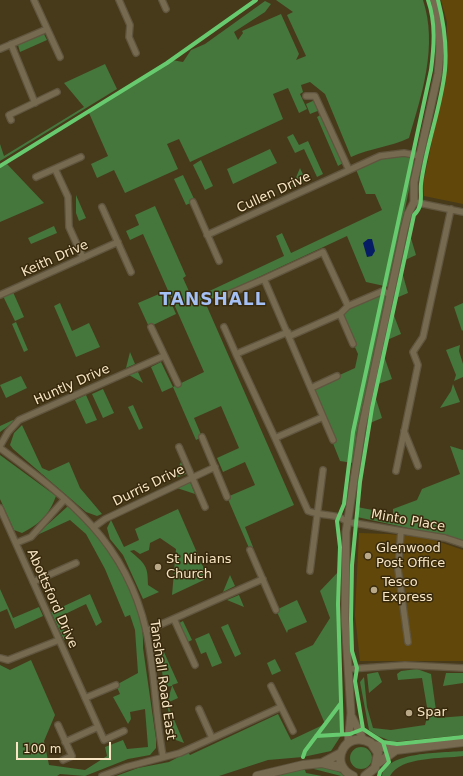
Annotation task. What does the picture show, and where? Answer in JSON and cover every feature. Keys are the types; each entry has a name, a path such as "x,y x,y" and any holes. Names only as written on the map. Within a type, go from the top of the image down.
{"main road":[{"path":"322,763 341,753 348,742 353,740 363,739 373,745 396,750 463,742"},
{"path":"373,745 378,753 378,763"},
{"path":"369,775 378,763 396,750"},
{"path":"341,753 341,763 343,768"},
{"path":"257,776 304,765 322,763 343,768 353,776"}],"street":[{"path":"34,0 60,57"},
{"path":"119,0 130,25 129,37 136,53"},
{"path":"162,0 166,9"},
{"path":"348,742 351,713 349,669 346,657 346,532 362,428 390,294 406,225 414,202 413,189 440,56 440,30 434,0"},
{"path":"0,50 47,29"},
{"path":"12,44 35,103"},
{"path":"11,120 9,115 57,92"},
{"path":"306,96 315,96 349,170"},
{"name":"Cullen Drive","path":"207,235 380,156 404,153 420,156"},
{"path":"36,177 81,157"},
{"path":"55,169 68,197 69,227 83,258"},
{"path":"193,202 219,262"},
{"path":"414,202 463,212"},
{"path":"102,207 131,272"},
{"path":"396,471 418,365 413,352 423,337 451,209"},
{"name":"Keith Drive","path":"0,295 118,242"},
{"path":"228,295 323,252 348,306"},
{"path":"264,279 289,334 332,440"},
{"path":"236,354 340,314 348,306 383,292 390,294"},
{"path":"340,314 353,344"},
{"path":"151,327 178,384"},
{"path":"224,328 308,511 318,515"},
{"name":"Huntly Drive","path":"0,447 8,432 19,420 164,356"},
{"path":"311,388 337,376"},
{"path":"275,438 323,417"},
{"path":"404,430 418,466"},
{"path":"202,438 227,497"},
{"name":"Tanshall Road East","path":"0,447 65,498 94,527 112,550 131,583 146,631 162,756"},
{"path":"179,448 205,507"},
{"name":"Durris Drive","path":"94,527 105,519 215,467"},
{"path":"310,571 323,470"},
{"path":"16,543 31,537 65,498"},
{"name":"Abottsford Drive","path":"0,508 104,740 124,731"},
{"name":"Minto Place","path":"318,515 335,515 348,522 445,538 463,544"},
{"path":"401,531 398,569 408,642"},
{"path":"250,550 276,610"},
{"path":"33,582 76,563"},
{"path":"146,631 263,579"},
{"path":"174,619 195,665"},
{"path":"0,658 8,660 58,640"},
{"path":"349,669 405,665 463,668"},
{"path":"85,698 116,684"},
{"path":"271,686 293,731"},
{"path":"102,776 162,756 180,753 281,706"},
{"path":"199,710 212,738"},
{"path":"351,713 355,725 363,739"},
{"path":"58,725 72,756 63,760"},
{"path":"66,742 98,727"}],"shaded area":[{"path":"441,0 463,0 463,204 424,196 423,184 447,69 447,22"},
{"path":"368,239 372,239 375,251 372,256 367,257 363,243"},
{"path":"359,533 428,538 463,550 463,661 360,661 355,615"}],"green space":[{"path":"276,0 423,0 427,17 429,52 423,87 409,138 395,144 351,157 325,94 310,82 301,85 303,92 300,94 307,109 299,113 288,88 273,94 283,119 190,162 179,139 167,144 178,169 125,193 114,170 97,178 91,164 108,156 89,113 172,60 183,62 191,50 205,44 265,1 271,4 265,12 234,32 238,40 243,33 242,31 281,14 299,54 296,60 306,56 287,15 293,12"},
{"path":"44,34 47,40 20,52 18,45"},
{"path":"105,64 117,89 0,161 0,144 4,156 84,107 64,83"},
{"path":"315,100 320,110 310,114 306,104"},
{"path":"322,114 343,163 338,166 317,117"},
{"path":"293,134 299,145 308,141 323,174 317,177 304,149 295,153 287,137"},
{"path":"270,149 277,163 233,184 227,169"},
{"path":"413,155 414,165 389,287 366,282 347,236 205,302 294,505 245,527 253,547 249,548 227,497 255,485 245,462 223,472 217,458 239,448 221,406 194,418 202,437 196,440 173,387 204,372 143,234 130,240 126,231 139,225 135,215 155,206 186,276 183,278 192,298 186,302 284,256 276,236 282,233 291,253 382,210 375,194 366,194 355,167 380,156"},
{"path":"201,160 213,186 205,190 193,165"},
{"path":"7,164 44,203 0,222 0,168"},
{"path":"300,168 306,181 292,187"},
{"path":"183,175 195,201 186,205 174,179"},
{"path":"76,195 86,218 79,221 76,213"},
{"path":"54,226 57,233 31,244 28,238"},
{"path":"410,235 416,255 405,260"},
{"path":"402,272 408,293 396,298"},
{"path":"166,291 176,314 149,327 138,303"},
{"path":"383,291 388,293 357,431 353,463 340,461 311,388 355,368 358,354 340,314 348,306"},
{"path":"13,292 24,317 15,321 3,296"},
{"path":"60,303 72,331 89,323 100,347 76,357 54,306"},
{"path":"463,303 463,330 462,331 454,307"},
{"path":"393,313 401,334 387,340"},
{"path":"16,322 28,350 24,352 12,324"},
{"path":"460,345 459,351 463,364 463,377 454,381 456,375 446,350"},
{"path":"130,352 135,364 126,368"},
{"path":"384,356 392,379 378,384"},
{"path":"161,362 173,387 162,392 151,367"},
{"path":"138,372 143,383 129,375"},
{"path":"21,376 27,388 6,398 0,385"},
{"path":"453,384 460,402 440,408 451,391"},
{"path":"103,389 114,413 103,418 92,394"},
{"path":"86,395 97,420 86,424 75,400"},
{"path":"375,396 382,418 370,423"},
{"path":"133,405 143,428 139,430 128,407"},
{"path":"13,420 14,422 0,432 0,426"},
{"path":"22,425 42,468 49,471 69,462 80,488 102,514 97,516 86,512 13,449 10,445 14,433"},
{"path":"450,446 463,450 463,543 445,536 357,517 357,507 393,514 393,509 417,500 422,489 460,474"},
{"path":"0,455 56,496 47,514 34,526 22,533 14,530 0,499"},
{"path":"181,462 186,474 173,479"},
{"path":"190,482 195,494 177,488"},
{"path":"68,506 82,518 109,551 131,590 138,610 142,630 156,748 150,755 128,759 85,776 60,774 57,776 0,776 0,665 10,670 31,660 55,715 44,741 49,765 85,770 107,756 105,747 123,740 127,749 148,747 145,709 130,712 131,719 128,724 113,697 120,694 116,685 138,673 135,630 130,615 125,617 105,569 86,534 70,520 35,536"},
{"path":"178,509 208,578 172,595 176,549 160,538 150,543 149,550 140,554 134,550 130,551 145,565 148,585 159,592 143,599 123,555 110,539 107,528 111,520 124,547 139,540 135,529"},
{"path":"339,571 338,604 342,734 331,751 303,757 268,760 219,776 116,776 138,768 169,762 188,752 190,755 278,714 291,740 325,724 295,653 313,645 330,618 320,591"},
{"path":"230,575 235,586 223,592"},
{"path":"0,589 13,618 39,607 43,616 15,629 7,609 0,612"},
{"path":"90,594 102,622 96,626 86,604 59,617 68,638 64,640 51,612"},
{"path":"239,595 244,607 227,600"},
{"path":"297,600 307,622 288,630 287,633 276,610"},
{"path":"183,621 192,640 188,642 179,623"},
{"path":"228,624 241,654 235,657 221,627"},
{"path":"209,633 222,663 212,667 206,652 201,654 195,639"},
{"path":"158,639 178,683 172,685 178,698 167,703 172,686 164,687"},
{"path":"275,659 281,671 272,675 267,663"},
{"path":"417,669 431,674 437,718 463,716 463,735 393,742 378,736 369,730 360,682 364,677 367,707 373,728 391,730 425,725 428,713 422,678 398,680 397,674 401,671"},
{"path":"378,672 382,682 369,693 367,674"},
{"path":"446,673 463,673 463,683 443,686"},
{"path":"167,703 184,743 173,739"},
{"path":"361,747 369,750 372,758 369,766 361,769 353,766 350,758 353,750"},
{"path":"463,751 463,756 434,758 412,762 395,770 390,776 382,776 386,768 394,762 404,758 430,753"},
{"path":"304,767 306,773 322,776 277,776"},
{"path":"328,767 348,776 341,776 310,768"}],"cycle path":[{"path":"0,166 167,63 256,0"},
{"path":"342,734 338,604 340,547 337,521 344,504 353,432 431,70 433,26 431,9 428,0"},
{"path":"363,729 355,681 357,668 352,651 351,619 352,565 360,482 372,408 414,215 419,208 421,200 423,169 443,84 446,61 445,43 442,17 438,0"},
{"path":"303,757 305,751 341,703"},
{"path":"316,736 350,734 363,729 383,742 389,762 380,772 379,776"},
{"path":"383,742 397,744 463,737"}],"place":[{"name":"Glenwood Post Office","path":"368,556"},
{"name":"St Ninians Church","path":"158,567"},
{"name":"Tesco Express","path":"374,590"},
{"name":"Spar","path":"409,713"}],"district":[{"name":"TANSHALL","path":"213,301"}]}
